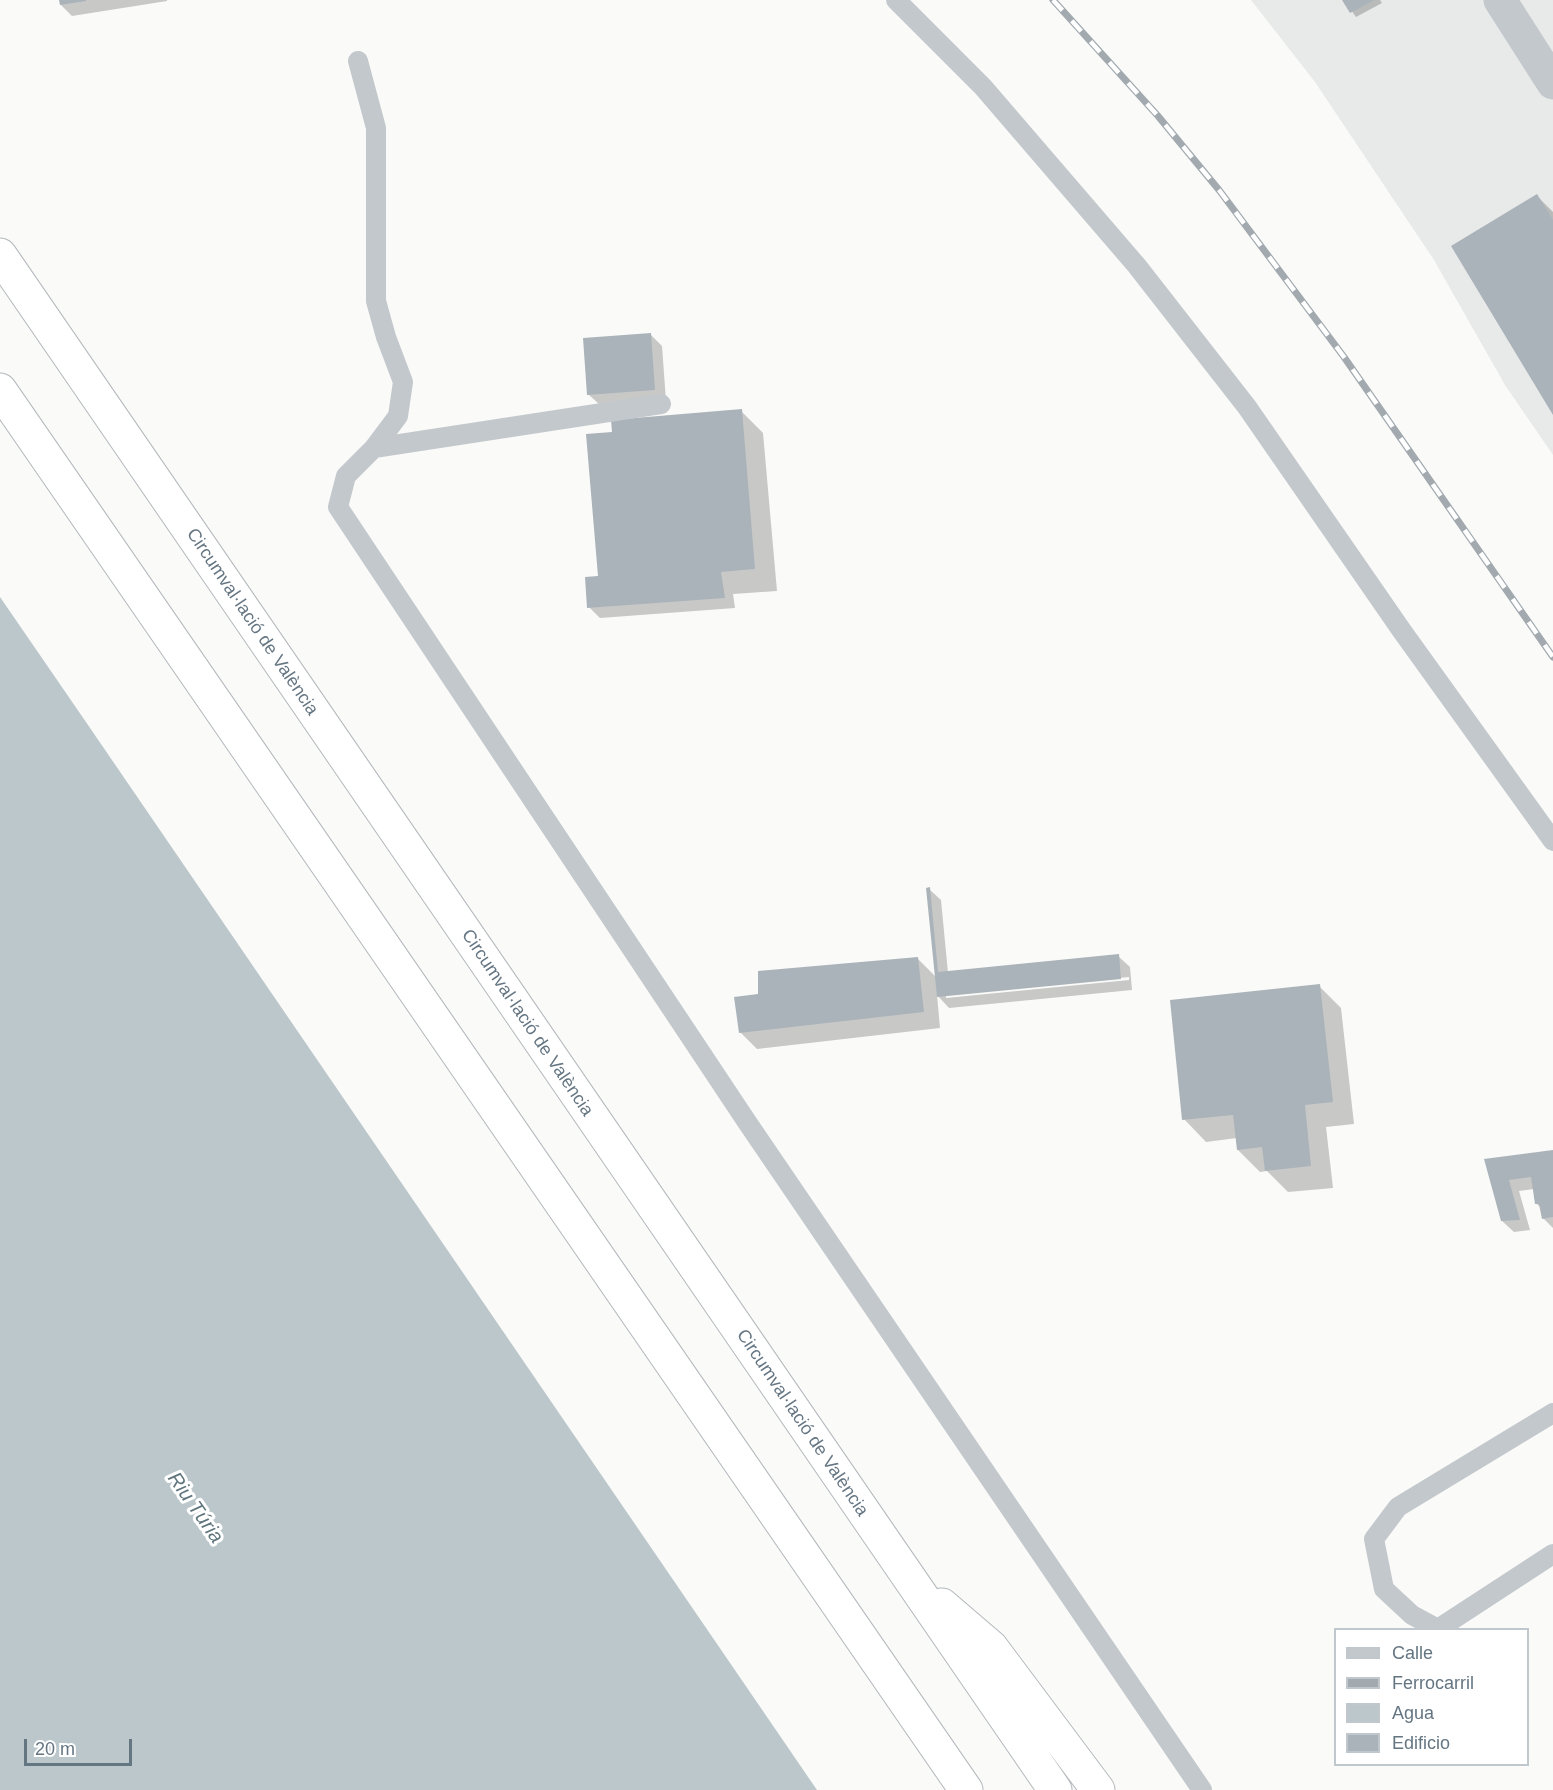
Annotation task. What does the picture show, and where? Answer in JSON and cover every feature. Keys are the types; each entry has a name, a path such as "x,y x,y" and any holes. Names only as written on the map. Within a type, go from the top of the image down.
{"highway":[{"name":"Circumval·lació de València","path":"0,255 1054,1790"},
{"path":"0,390 966,1790"},
{"path":"904,1572 991,1647 1098,1790"}],"street":[{"path":"1500,0 1553,83"}],"lane":[{"path":"896,0 990,96 1137,266 1247,407 1395,621 1553,842"},
{"path":"358,62 376,128 376,301 386,337 404,382 398,416 374,448 346,476 338,507 747,1122 1202,1790"},
{"path":"374,448 661,404"},
{"path":"1436,1628 1412,1615 1384,1589 1374,1539 1398,1508 1553,1413"},
{"path":"1440,1628 1553,1554"}],"shaded area":[{"path":"1251,0 1553,0 1553,455 1505,385 1434,260 1315,82"}],"water":[{"name":"Riu Túria","path":"0,597 88,725 817,1790 0,1790"}],"building":[{"path":"59,0 86,0 86,1 60,5"},
{"path":"1342,0 1374,0 1350,13"},
{"path":"1537,194 1553,220 1553,415 1451,246"},
{"path":"651,333 655,390 587,395 583,338"},
{"path":"742,409 755,569 721,572 725,598 587,608 585,577 598,576 586,434 612,432 611,420"},
{"path":"930,887 938,972 1119,954 1121,979 937,997 926,888"},
{"path":"918,957 924,1012 739,1033 734,997 758,994 758,971"},
{"path":"1320,984 1333,1102 1305,1105 1311,1166 1265,1171 1262,1147 1237,1150 1233,1115 1182,1120 1170,1000"},
{"path":"1553,1150 1553,1217 1542,1219 1539,1204 1535,1204 1531,1177 1509,1180 1520,1220 1501,1221 1484,1159"}],"railway":[{"path":"1053,0 1158,116 1219,190 1344,357 1553,657"}]}
